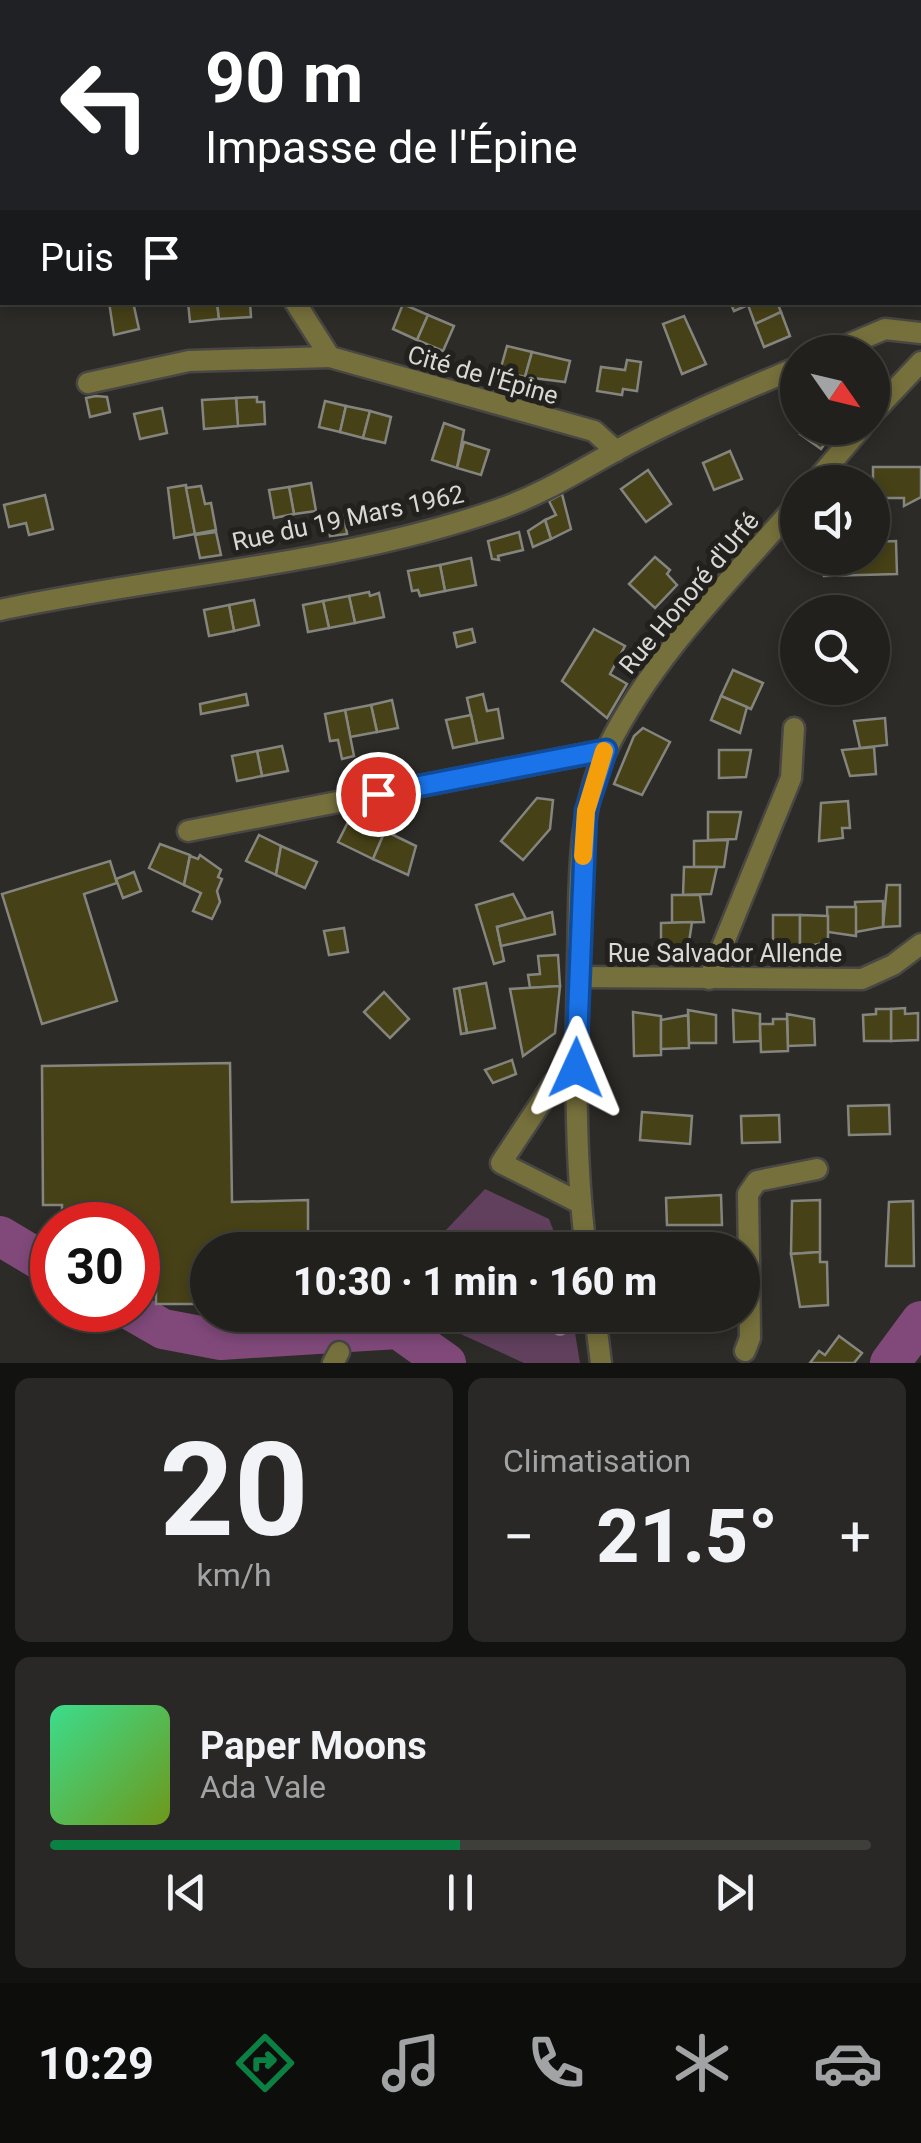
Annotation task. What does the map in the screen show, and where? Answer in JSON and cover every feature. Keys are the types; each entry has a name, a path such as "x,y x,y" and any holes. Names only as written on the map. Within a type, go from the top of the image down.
{"street":[{"path":"297,305 330,356"},
{"path":"871,335 885,329 921,333"},
{"name":"Cité de l'Épine","path":"88,383 190,360 330,356 594,431 616,451"},
{"path":"890,395 921,362"},
{"name":"Rue du 19 Mars 1962","path":"0,610 290,559 444,526 500,509 581,474 616,451 780,375"},
{"path":"830,465 847,445"},
{"name":"Rue Honoré d'Urfé","path":"584,1232 576,1068 586,811 606,750 649,673 780,524"},
{"path":"709,979 790,778 794,728"},
{"path":"188,831 606,750"},
{"name":"Rue Salvador Allende","path":"578,977 862,979 921,944"},
{"path":"576,1068 554,1084 500,1163 580,1203"},
{"path":"747,1232 748,1194 757,1181 817,1169"},
{"path":"597,1332 601,1363"},
{"path":"745,1351 750,1332"}],"shaded area":[{"path":"485,1189 549,1219 554,1232 444,1232"},
{"path":"456,1332 575,1332 580,1363 524,1363"}],"building":[{"path":"109,305 134,305 139,329 114,335"},
{"path":"188,305 217,305 219,319 190,322"},
{"path":"217,305 250,305 251,317 219,319"},
{"path":"403,305 428,315 417,340 393,329"},
{"path":"748,305 778,305 781,312 755,324"},
{"path":"781,312 790,335 780,335 780,340 764,347 755,324"},
{"path":"428,315 454,326 443,351 417,340"},
{"path":"684,316 706,364 682,374 663,324"},
{"path":"507,346 532,352 525,377 500,371"},
{"path":"532,352 570,361 565,382 525,377"},
{"path":"627,360 641,362 637,391 623,389 622,395 597,391 601,367 625,370"},
{"path":"107,397 110,412 90,417 86,398"},
{"path":"257,397 257,402 264,402 265,424 238,426 236,398"},
{"path":"236,398 238,426 204,429 202,400"},
{"path":"325,401 346,406 340,432 319,427"},
{"path":"346,406 370,411 363,438 340,432"},
{"path":"162,408 167,433 140,439 134,414"},
{"path":"370,411 391,417 385,443 363,438"},
{"path":"444,423 464,430 457,468 432,460"},
{"path":"464,442 489,450 481,475 457,468"},
{"path":"730,451 742,479 714,490 703,463"},
{"path":"890,467 921,467 921,497 904,506 904,498 890,498"},
{"path":"648,470 671,504 646,522 621,489"},
{"path":"311,483 316,511 294,514 289,487"},
{"path":"186,485 195,534 174,538 168,488"},
{"path":"201,486 205,504 211,503 216,530 195,534 186,488"},
{"path":"289,487 294,514 274,518 269,490"},
{"path":"562,494 571,529 551,539 545,520 556,515 549,501"},
{"path":"45,495 53,529 29,535 26,523 9,527 4,505"},
{"path":"344,515 347,534 330,536 327,517"},
{"path":"545,520 551,539 533,547 528,531"},
{"path":"216,532 221,555 200,558 195,535"},
{"path":"519,532 523,550 492,559 488,541"},
{"path":"890,541 896,541 897,574 890,574"},
{"path":"655,557 670,570 667,574 677,585 655,608 629,584"},
{"path":"471,558 476,585 445,591 440,565"},
{"path":"440,565 445,591 420,596 418,590 412,591 408,571"},
{"path":"369,592 370,596 379,593 384,617 355,623 349,596"},
{"path":"349,596 355,623 329,628 323,601"},
{"path":"254,600 259,625 234,631 229,605"},
{"path":"323,601 329,628 308,632 303,605"},
{"path":"229,605 234,631 209,636 204,610"},
{"path":"472,629 475,642 457,647 454,633"},
{"path":"594,629 625,646 610,674 627,684 607,718 562,681"},
{"path":"733,670 763,683 751,709 721,696"},
{"path":"246,694 248,705 201,714 200,704"},
{"path":"483,694 487,711 498,709 503,738 477,743 467,698"},
{"path":"721,696 747,707 740,733 711,720"},
{"path":"392,700 398,728 377,732 371,705"},
{"path":"371,705 377,732 350,737 345,710"},
{"path":"345,710 354,756 342,759 338,740 330,741 325,714"},
{"path":"471,715 477,743 453,748 446,720"},
{"path":"885,718 887,745 860,748 854,721"},
{"path":"643,728 670,742 642,795 614,784 634,736"},
{"path":"282,746 288,771 262,776 257,751"},
{"path":"874,747 876,774 850,776 842,750"},
{"path":"719,750 751,750 746,777 719,778"},
{"path":"257,751 262,776 237,781 232,756"},
{"path":"537,798 553,800 550,829 523,860 501,841"},
{"path":"848,801 850,828 842,828 843,838 819,841 821,803"},
{"path":"708,812 741,812 736,839 708,840"},
{"path":"351,816 385,831 373,859 338,842"},
{"path":"385,831 416,846 408,875 373,859"},
{"path":"259,835 281,846 276,875 246,861"},
{"path":"728,840 724,867 694,867 694,841"},
{"path":"160,844 190,855 184,885 149,868"},
{"path":"281,846 317,862 305,888 276,875"},
{"path":"200,855 221,870 217,891 220,902 212,919 193,911 201,893 184,885 190,856 198,859"},
{"path":"110,861 117,883 84,894 117,1001 42,1024 2,894"},
{"path":"684,867 717,867 711,894 683,895"},
{"path":"134,872 141,891 123,898 116,879"},
{"path":"887,885 900,885 900,926 883,927"},
{"path":"513,894 526,919 497,927 504,961 494,964 476,905"},
{"path":"672,895 700,895 704,922 672,923"},
{"path":"883,901 883,927 856,932 855,902"},
{"path":"827,907 856,907 856,936 828,932"},
{"path":"552,912 555,934 501,946 497,927"},
{"path":"773,915 800,915 800,948 773,942"},
{"path":"800,915 828,916 828,942 800,948"},
{"path":"692,922 688,949 661,949 661,923"},
{"path":"344,928 348,952 329,955 324,931"},
{"path":"558,955 560,986 530,988 528,975 540,974 538,956"},
{"path":"486,983 495,1028 467,1033 459,988"},
{"path":"560,986 555,1033 523,1056 510,989"},
{"path":"459,988 467,1033 461,1034 454,989"},
{"path":"384,992 409,1019 390,1038 364,1012"},
{"path":"905,1008 905,1014 918,1013 918,1040 891,1041 891,1009"},
{"path":"876,1009 891,1009 891,1041 864,1041 863,1015 876,1014"},
{"path":"688,1010 716,1015 716,1043 689,1043"},
{"path":"733,1010 760,1014 760,1041 734,1042"},
{"path":"633,1012 661,1016 661,1055 634,1056"},
{"path":"787,1014 814,1019 815,1045 788,1046"},
{"path":"688,1015 689,1048 661,1049 661,1020"},
{"path":"773,1019 787,1019 788,1051 761,1052 760,1024 773,1024"},
{"path":"512,1060 516,1074 493,1083 485,1070"},
{"path":"230,1063 232,1202 308,1200 308,1232 190,1232 190,1304 160,1304 160,1202 43,1202 42,1066"},
{"path":"889,1105 890,1134 849,1135 848,1106"},
{"path":"642,1112 692,1116 690,1144 640,1140"},
{"path":"779,1115 780,1142 742,1143 741,1116"},
{"path":"721,1195 722,1225 667,1225 666,1198"},
{"path":"820,1200 820,1252 791,1254 792,1201"},
{"path":"913,1201 914,1266 886,1266 889,1202"},
{"path":"820,1252 820,1262 827,1262 828,1305 800,1307 791,1254"},
{"path":"839,1336 862,1353 854,1363 810,1363 819,1351 825,1355"}],"waterway":[{"path":"0,1236 30,1254"},
{"path":"890,1363 921,1321"},
{"path":"160,1327 221,1340 398,1329 446,1363"}],"slow traffic":[{"path":"583,856 586,811 604,751"}],"route":[{"path":"378,794 606,750 586,811 580,885 576,1068"}]}
